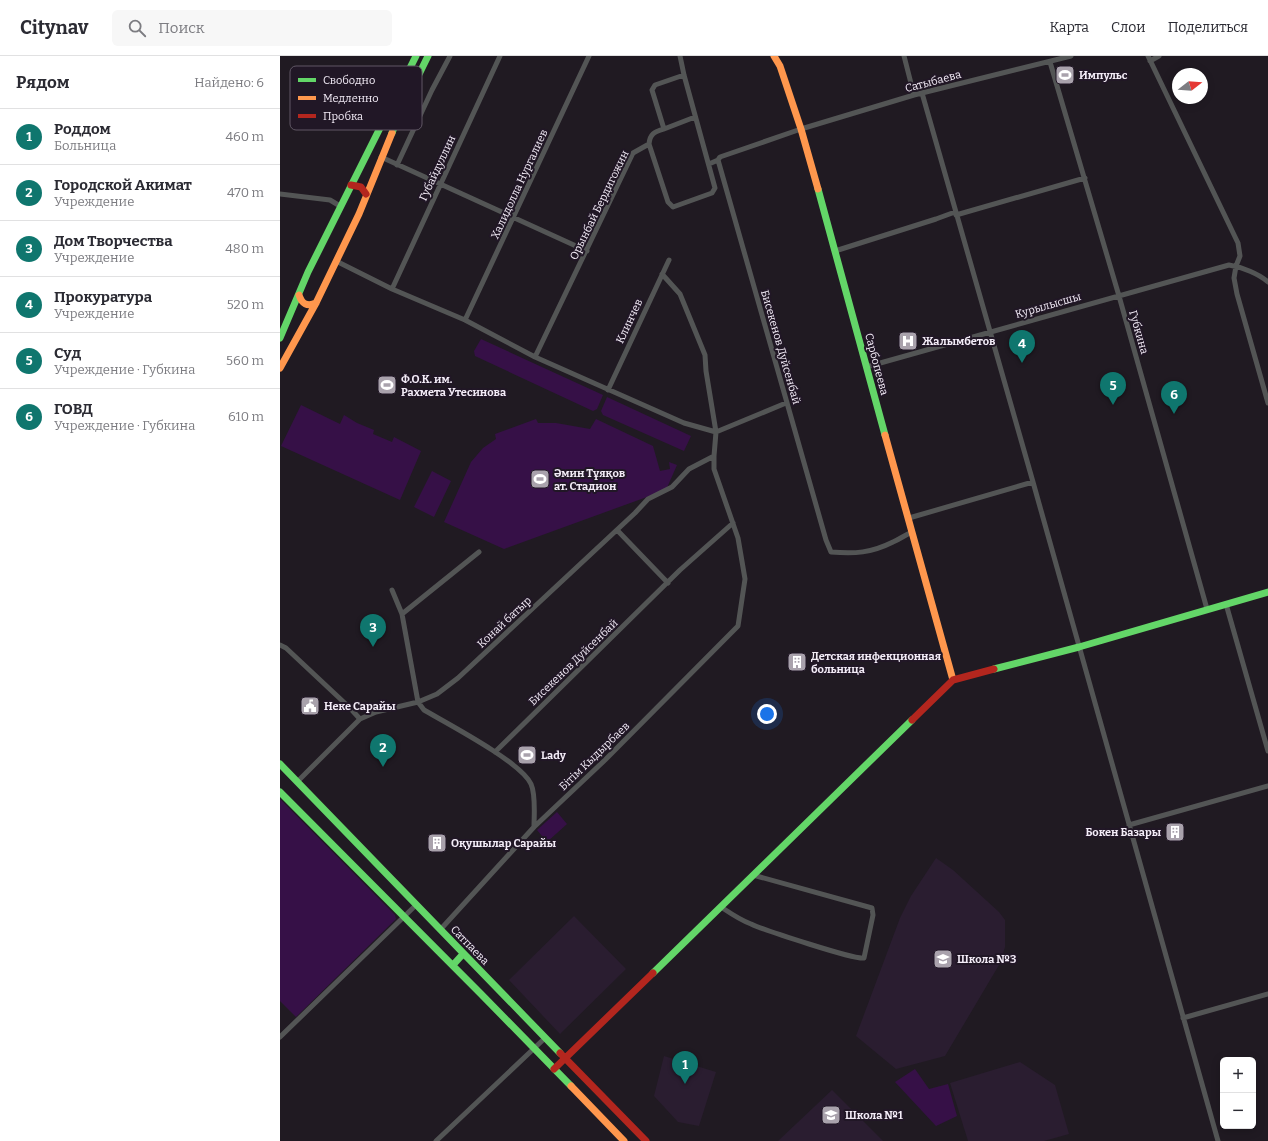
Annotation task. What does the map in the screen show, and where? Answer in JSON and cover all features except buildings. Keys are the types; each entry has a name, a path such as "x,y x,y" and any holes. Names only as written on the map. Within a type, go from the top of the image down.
{"street":[{"path":"411,66 416,56"},
{"path":"422,68 428,56"},
{"path":"422,112 450,56"},
{"name":"Губайдуллин","path":"392,289 500,56"},
{"name":"Халидолла Нургалиев","path":"466,320 589,56"},
{"path":"680,56 715,188 712,193 673,207 668,202 649,144 650,138 653,132 695,117"},
{"name":"Сарбопеева","path":"774,56 780,66 801,129 953,680"},
{"path":"904,56 914,95"},
{"name":"Сатыбаева","path":"709,164 718,160 720,157 801,129 914,95 1071,56"},
{"path":"1160,56 1149,58 1238,243 1240,256 1236,266 1234,278 1237,294 1268,403"},
{"name":"Губкина","path":"1050,62 1119,296 1207,609"},
{"path":"664,128 652,90 656,86 684,75"},
{"path":"922,93 1218,1141"},
{"path":"280,338 308,272 380,130"},
{"path":"280,368 316,303 359,214 392,130"},
{"path":"398,165 414,130"},
{"name":"Орынбай Бердигожин","path":"535,357 633,153 649,144"},
{"path":"381,157 587,251"},
{"name":"Бисекенов Дуйсенбай","path":"718,160 786,403 826,540 831,552 868,552 894,542 903,535 912,532"},
{"path":"835,251 956,213 1085,178"},
{"path":"351,185 361,187 366,194"},
{"path":"280,194 330,200 340,206"},
{"name":"Клинчев","path":"608,390 669,260"},
{"path":"336,261 392,289 466,320 535,357 672,419 716,432 786,403"},
{"name":"Курылысшы","path":"866,367 1230,265 1236,266"},
{"path":"1236,266 1268,282"},
{"name":"Бiтiм Кыдырбаев","path":"440,930 534,827 605,760 738,626 745,579 738,538 714,469 716,432 706,372 705,355 680,294 662,274"},
{"path":"299,294 305,305 316,303"},
{"name":"Конай батыр","path":"297,782 360,719 376,712 418,702 437,694 458,678 617,530 648,499 672,487 689,469 714,456"},
{"path":"909,518 1033,482"},
{"name":"Бисекенов Дуйсенбай","path":"495,752 668,582 733,523"},
{"path":"617,530 668,582"},
{"path":"402,614 479,552"},
{"path":"392,590 402,614 418,702 424,710 495,752 523,773 532,785 534,800 534,827"},
{"path":"554,1069 953,680 1079,647 1268,592"},
{"path":"1226,604 1268,751"},
{"path":"280,645 286,648 360,719"},
{"name":"Сатпаева","path":"280,764 646,1141"},
{"path":"1129,825 1268,786"},
{"path":"280,792 453,965 624,1141"},
{"path":"721,907 750,924 838,953 859,959 864,958 873,915 872,908 753,875"},
{"path":"280,1037 416,905"},
{"path":"453,965 463,954"},
{"path":"1183,1018 1268,994"},
{"path":"436,1141 545,1038"}],"shaded area":[{"path":"481,339 603,395 597,409 593,411 475,356 474,351"},
{"path":"607,397 691,436 684,451 603,415 601,411"},
{"path":"301,405 340,424 344,415 357,423 374,430 373,434 392,442 394,437 421,451 400,500 281,446"},
{"name":"Әмин Тұяқов ат. Стадион","path":"536,419 538,423 556,423 590,429 596,419 653,446 660,471 670,469 669,462 677,465 666,490 504,549 444,522 471,462 483,448 496,439 495,434"},
{"path":"432,471 451,481 434,517 414,507"},
{"path":"280,799 395,915 396,919 296,1017 280,1001"},
{"path":"557,812 567,824 547,842 537,830"},
{"name":"Школа №3","path":"936,858 953,870 999,912 1005,920 1005,947 999,965 945,1056 896,1069 856,1036 900,918 911,896"},
{"path":"574,916 626,969 560,1034 509,980"},
{"path":"664,1056 716,1072 699,1126 678,1122 654,1096"},
{"path":"1020,1062 1055,1085 1069,1134 1044,1141 968,1141 950,1083"},
{"path":"915,1069 929,1089 948,1084 957,1116 936,1126 895,1082"},
{"name":"Школа №1","path":"832,1090 883,1141 778,1141"}],"traffic: fast":[{"path":"411,66 416,56"},
{"path":"422,68 428,56"},
{"path":"280,338 308,272 379,130"},
{"path":"818,189 885,435"},
{"path":"994,669 1079,647 1268,592"},
{"path":"653,973 912,720"},
{"path":"280,764 560,1053"},
{"path":"280,792 571,1086"},
{"path":"453,965 463,954"}],"traffic: slow":[{"path":"774,56 780,66 801,129 818,189"},
{"path":"280,368 316,303 359,214 392,133"},
{"path":"299,295 303,303 307,305 316,303"},
{"path":"885,435 953,680"},
{"path":"571,1086 624,1141"}],"traffic: jam":[{"path":"351,185 361,187 366,194"},
{"path":"912,720 953,680 994,669"},
{"path":"554,1069 653,973"},
{"path":"560,1053 646,1141"}],"place":[{"name":"Импульс","path":"1065,75"},
{"name":"Жалымбетов","path":"908,341"},
{"name":"Прокуратура","path":"1022,363"},
{"name":"Ф.О.К. им. Рахмета Утесинова","path":"387,385"},
{"name":"Суд","path":"1113,405"},
{"name":"ГОВД","path":"1174,414"},
{"name":"Әмин Тұяқов ат. Стадион","path":"540,479"},
{"name":"Дом Творчества","path":"373,647"},
{"name":"Детская инфекционная больница","path":"797,662"},
{"name":"Неке Сарайы","path":"310,706"},
{"name":"Lady","path":"527,755"},
{"name":"Городской Акимат","path":"383,767"},
{"name":"Бокен Базары","path":"1175,832"},
{"name":"Оқушылар Сарайы","path":"437,843"},
{"name":"Школа №3","path":"943,959"},
{"name":"Роддом","path":"685,1084"},
{"name":"Школа №1","path":"831,1115"}]}
